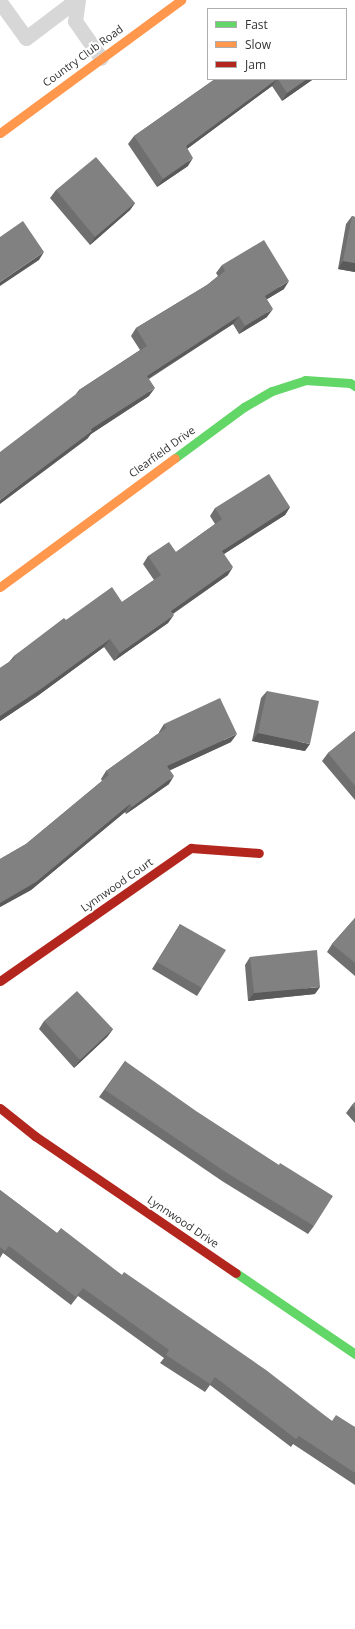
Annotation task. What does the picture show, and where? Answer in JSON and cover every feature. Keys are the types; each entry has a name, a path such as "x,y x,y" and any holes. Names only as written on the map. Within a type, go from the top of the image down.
{"street":[{"name":"Country Club Road","path":"0,133 181,0"},
{"name":"Clearfield Drive","path":"0,587 244,407 272,391 306,380 350,383 355,386"},
{"name":"Lynnwood Court","path":"0,981 191,848 259,853"},
{"name":"Lynnwood Drive","path":"0,1108 41,1140 355,1354"}],"lane":[{"path":"0,2 26,38 77,0"},
{"path":"77,0 75,21 101,58"}],"building":[{"path":"214,80 276,80 186,146 193,158 163,179 134,136"},
{"path":"279,80 306,80 287,93"},
{"path":"96,157 135,203 95,237 56,190"},
{"path":"352,216 355,217 355,263 343,261"},
{"path":"23,221 44,252 0,282 0,237"},
{"path":"264,240 289,281 265,296 273,309 245,326 239,316 147,376 155,388 91,429 92,431 0,500 0,452 80,391 79,390 147,346 136,328 207,285 225,271 222,265"},
{"path":"269,474 290,507 222,551 233,567 171,611 174,615 120,653 110,639 41,689 0,716 0,668 15,658 14,656 64,618 66,620 112,587 122,602 161,575 148,556 169,542 176,552 222,519 215,508"},
{"path":"267,691 319,701 310,744 258,733"},
{"path":"220,698 237,734 167,766 174,776 132,807 130,804 36,882 0,903 0,859 26,844 109,775 106,771 166,728 164,724"},
{"path":"355,731 355,786 328,753"},
{"path":"355,918 355,963 332,944"},
{"path":"180,924 226,950 202,988 157,962"},
{"path":"317,950 320,987 254,993 250,957"},
{"path":"77,991 113,1029 80,1060 44,1021"},
{"path":"125,1061 196,1111 279,1165 280,1163 333,1196 314,1226 227,1173 105,1090"},
{"path":"355,1102 355,1109 352,1105"},
{"path":"0,1190 57,1233 61,1228 122,1275 124,1272 266,1370 332,1421 336,1415 355,1427 355,1473 299,1436 296,1439 215,1377 210,1384 166,1355 169,1350 83,1288 76,1297 9,1246 5,1251 0,1247"}],"traffic: fast":[{"path":"175,458 244,407 272,391 305,380 350,383 355,386"},
{"path":"236,1273 355,1354"}],"traffic: slow":[{"path":"0,133 181,0"},
{"path":"0,587 175,458"}],"traffic: jam":[{"path":"0,981 191,848 259,853"},
{"path":"0,1108 35,1136 236,1273"}]}
